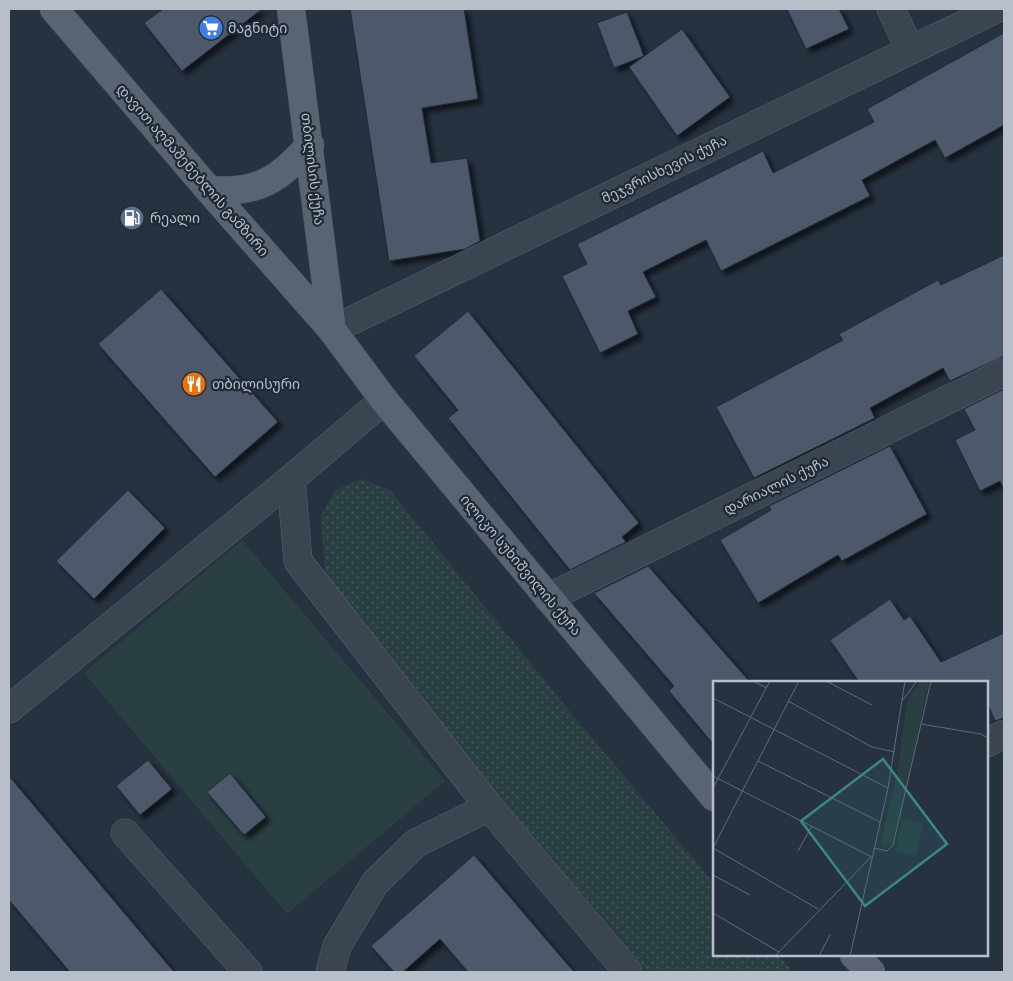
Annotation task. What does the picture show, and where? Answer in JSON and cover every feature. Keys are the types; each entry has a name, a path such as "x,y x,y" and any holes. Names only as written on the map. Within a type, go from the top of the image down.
{"main road":[{"name":"დავით აღმაშენებლის გამზირი","path":"54,9 332,330"},
{"name":"თბილისის ქუჩა","path":"291,9 310,145 332,330"},
{"path":"209,190 233,192 262,185 289,168 310,145"},
{"name":"ილიკო სუხიშვილის ქუჩა","path":"332,330 384,400 713,796"},
{"path":"855,956 871,972"}],"street":[{"path":"891,9 910,50"},
{"name":"მეჯვრისხევის ქუჩა","path":"332,330 996,9"},
{"name":"დარიალის ქუჩა","path":"548,598 1004,372"},
{"path":"9,709 292,479 384,400"},
{"path":"292,479 298,561 489,807 628,972"},
{"path":"988,742 1004,734"},
{"path":"330,972 337,946 375,883 416,843 489,807"},
{"path":"126,833 248,972"}],"green space":[{"path":"361,479 390,490 572,714 713,882 713,956 779,956 793,972 647,972 511,815 325,573 321,516 335,490"},
{"path":"242,540 445,781 287,914 84,673"}],"building":[{"path":"163,9 262,9 182,71 144,23"},
{"path":"350,9 464,9 478,99 422,108 431,163 467,158 480,241 465,249 389,261"},
{"path":"787,9 839,9 849,29 806,49"},
{"path":"627,12 644,56 614,68 597,23"},
{"path":"682,29 730,97 677,136 629,67"},
{"path":"1004,33 1004,125 945,158 935,140 862,180 870,196 721,271 706,240 643,272 656,297 628,311 638,334 600,353 562,276 587,264 577,244 763,151 773,173 874,122 867,109"},
{"path":"1004,255 1004,356 950,381 943,368 870,408 875,418 754,478 716,407 843,340 839,334 938,280 941,285"},
{"path":"161,289 278,422 215,477 98,344"},
{"path":"468,311 639,523 622,537 626,542 570,570 448,418 458,410 414,356"},
{"path":"1004,389 1004,490 1000,481 980,491 955,440 975,430 964,409"},
{"path":"890,446 927,514 842,561 838,555 758,603 720,540 771,510 769,506"},
{"path":"128,490 165,528 94,599 56,561"},
{"path":"648,566 749,681 713,681 713,744 669,691 674,686 594,593"},
{"path":"890,599 904,620 910,616 941,662 1004,633 1004,718 995,721 988,704 988,681 858,681 830,640"},
{"path":"148,760 172,789 140,815 116,786"},
{"path":"230,773 266,817 244,835 207,792"},
{"path":"9,776 174,972 70,972 9,900"},
{"path":"474,855 574,972 468,972 440,939 403,972 394,972 371,946"}],"place":[{"name":"მაგნიტი","path":"211,28"},
{"name":"რეალი","path":"132,218"},
{"name":"თბილისური","path":"194,384"}]}
